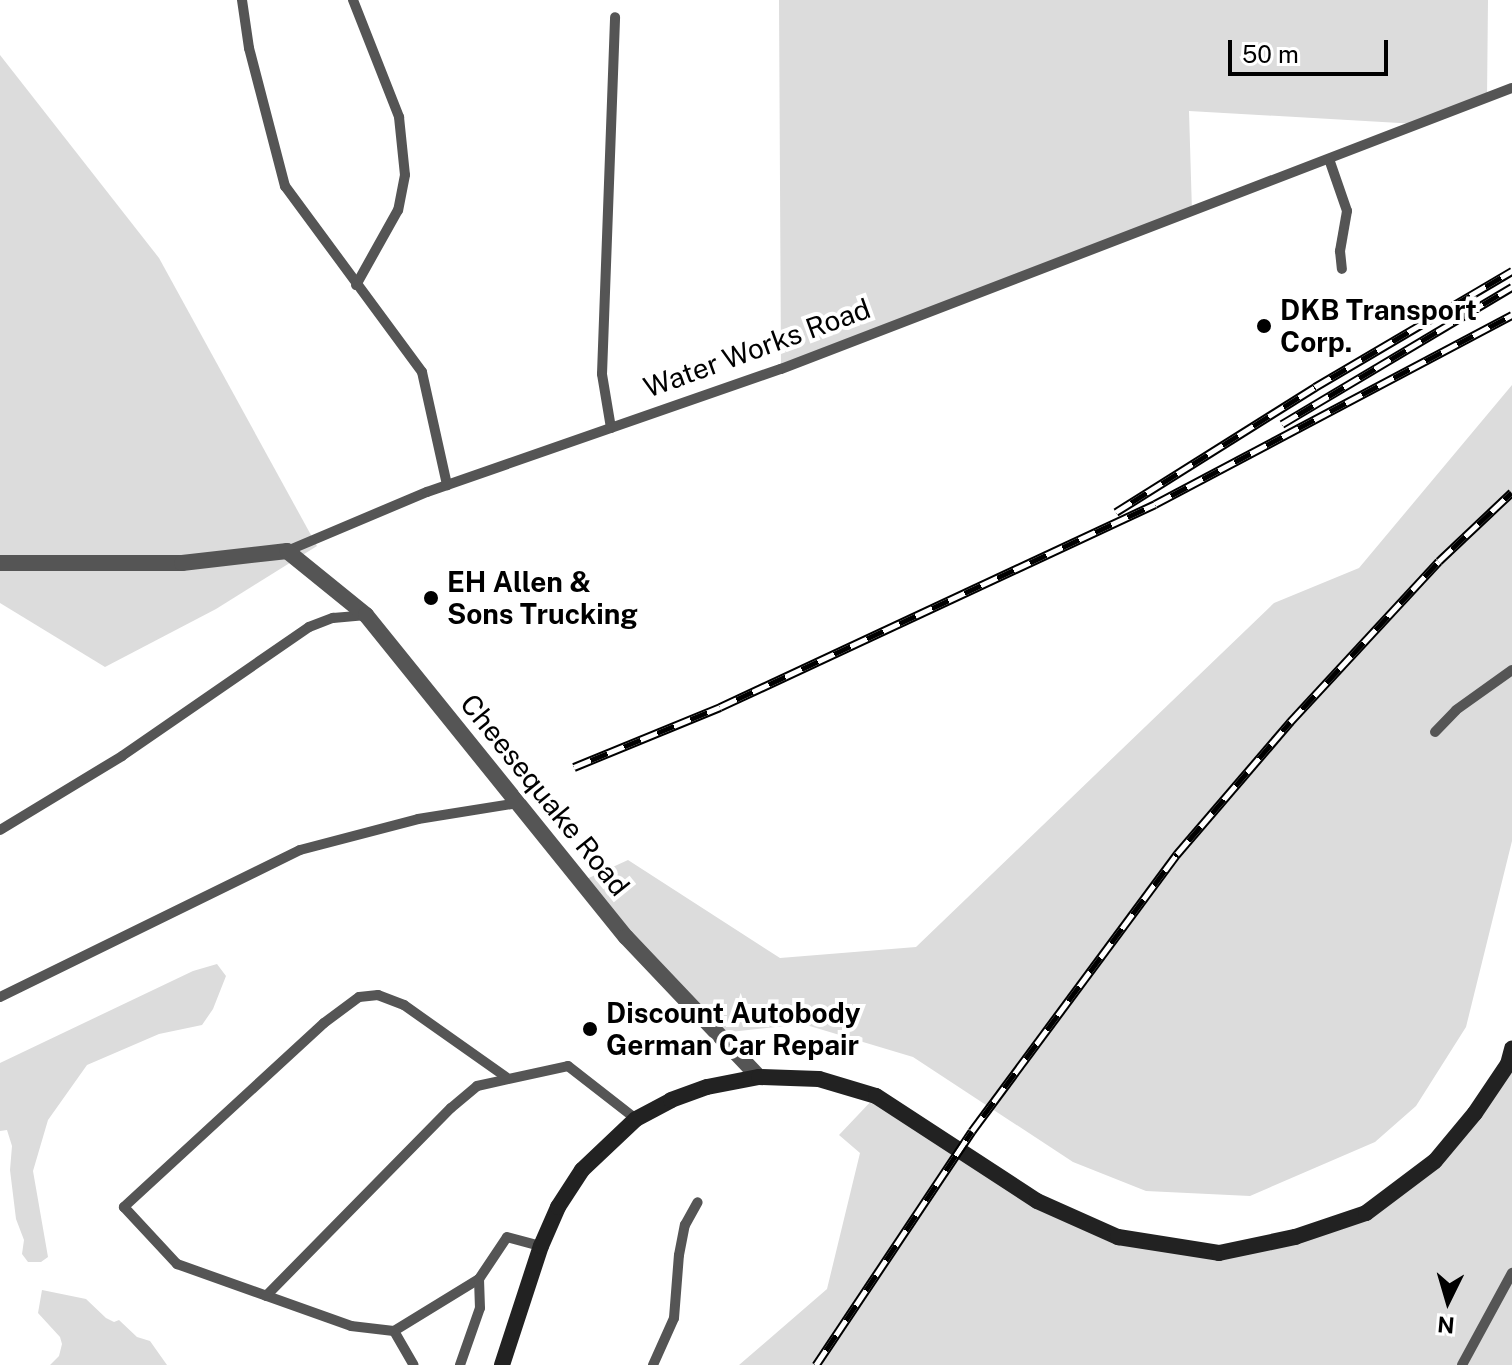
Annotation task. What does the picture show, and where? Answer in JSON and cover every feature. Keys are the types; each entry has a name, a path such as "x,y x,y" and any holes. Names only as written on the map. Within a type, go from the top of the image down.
{"main road":[{"path":"502,1365 541,1246 558,1207 582,1170 636,1119 671,1100 707,1087 759,1077 819,1079 876,1096 1050,1207 1118,1237 1219,1253 1295,1237 1366,1213 1435,1161 1475,1113 1508,1064 1512,1049"}],"street":[{"name":"Water Works Road","path":"0,563 182,563 287,551"},
{"name":"Cheesequake Road","path":"287,551 366,615 626,937 759,1077"}],"lane":[{"path":"242,0 249,48 285,186 422,372 447,485"},
{"path":"353,0 399,117 405,175 398,210 356,285"},
{"path":"611,428 602,374 615,17"},
{"name":"Water Works Road","path":"287,551 447,485 781,369 1512,88"},
{"path":"1329,159 1347,211 1340,251 1342,269"},
{"path":"0,830 122,756 309,627 333,618 366,615"},
{"path":"1435,732 1456,710 1512,670"},
{"path":"0,997 300,850 418,819 518,803"},
{"path":"506,1077 404,1005 378,995 359,997 324,1023 124,1207 177,1264 351,1326 394,1331 479,1279 507,1237 541,1246"},
{"path":"266,1296 466,1093 488,1081 568,1066 636,1119"},
{"path":"653,1365 674,1318 679,1255 685,1225 698,1202"},
{"path":"1462,1365 1512,1273"},
{"path":"460,1365 480,1308 479,1279"},
{"path":"394,1331 414,1365"}],"shaded area":[{"path":"779,0 1488,0 1487,98 1417,124 1189,111 1192,212 781,369"},
{"path":"0,55 159,258 317,546 216,609 105,667 0,603"},
{"path":"1512,385 1512,841 1466,1027 1416,1106 1375,1142 1250,1196 1146,1191 1073,1162 913,1057 803,1024 721,1033 580,882 628,860 780,958 916,947 1274,603 1359,568"},
{"path":"217,964 226,976 213,1009 202,1025 159,1034 87,1065 48,1120 33,1171 48,1257 41,1262 28,1262 22,1254 24,1240 16,1219 10,1170 12,1146 7,1130 0,1131 0,1063 193,971"},
{"path":"1512,1049 1512,1365 739,1365 827,1289 860,1153 839,1135 876,1096 1037,1201 1118,1237 1219,1253 1366,1213 1435,1161"},
{"path":"42,1290 86,1299 106,1318 114,1322 119,1320 137,1337 150,1341 167,1365 50,1365 59,1356 62,1344 60,1337 38,1313"}],"railway":[{"path":"1116,512 1315,387 1512,271"},
{"path":"1282,424 1512,287"},
{"path":"574,767 720,707 1155,504 1512,315"},
{"path":"816,1365 972,1131 1177,854 1290,722 1439,561 1512,492"}],"place":[{"name":"DKB Transport Corp.","path":"1264,326"},
{"name":"EH Allen & Sons Trucking","path":"431,598"},
{"name":"Discount Autobody German Car Repair","path":"590,1029"}]}
